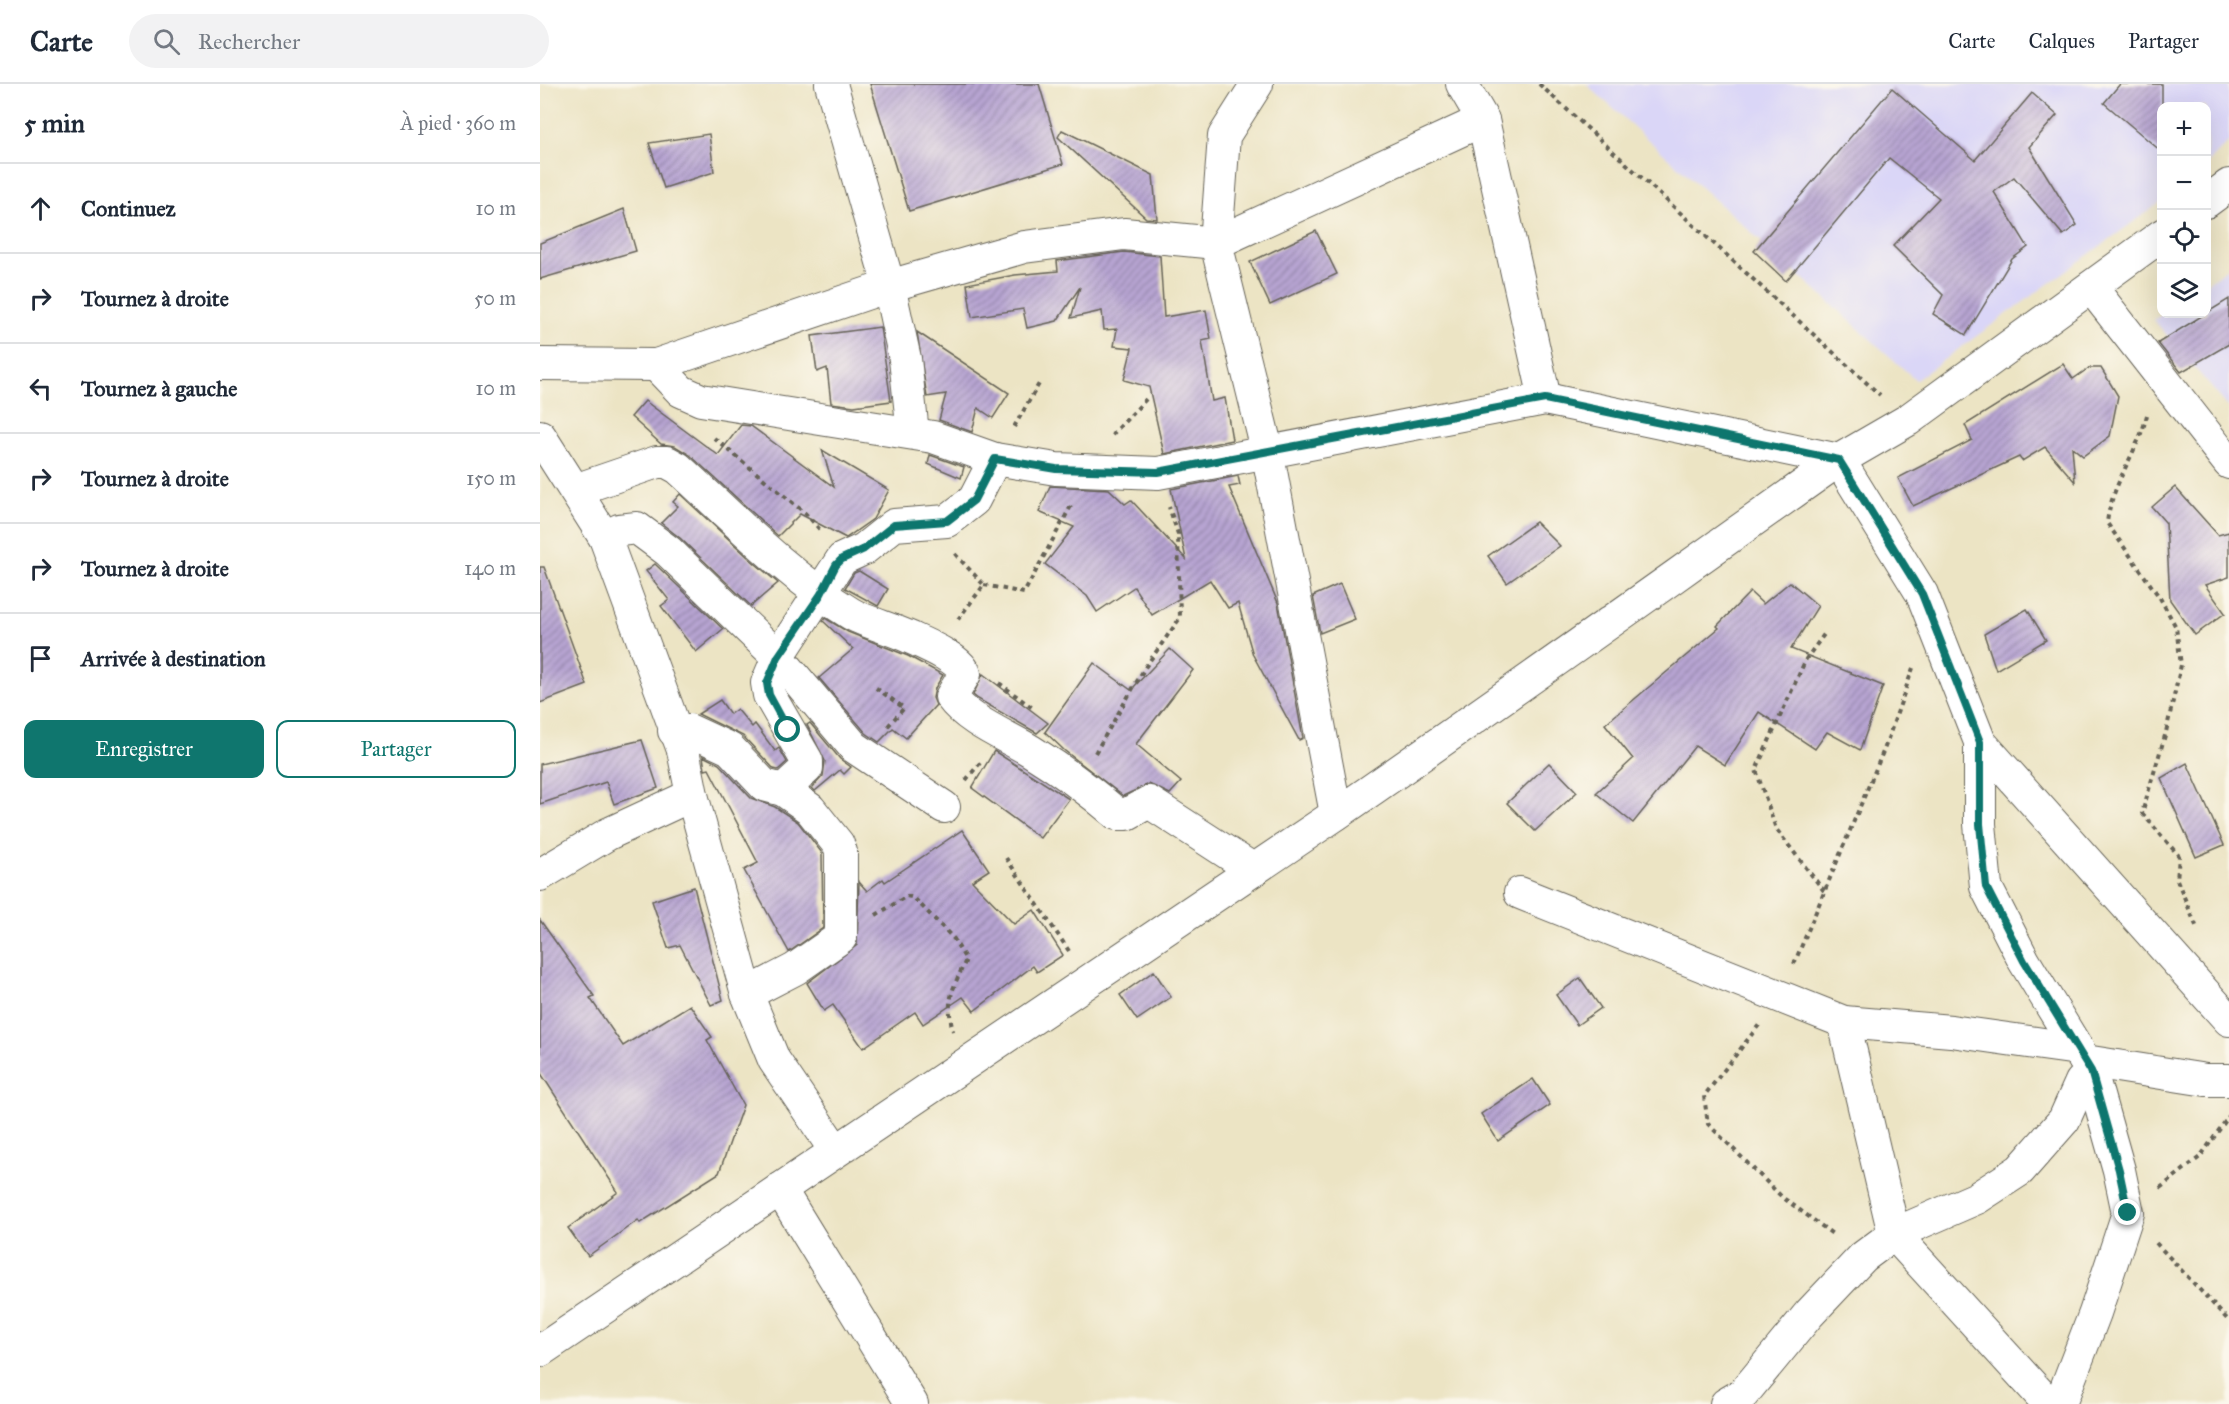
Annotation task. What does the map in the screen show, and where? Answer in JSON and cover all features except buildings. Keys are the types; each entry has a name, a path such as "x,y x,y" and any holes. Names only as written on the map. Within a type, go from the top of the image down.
{"street":[{"path":"831,84 889,286 905,359 913,433"},
{"path":"1257,84 1224,136 1216,243 1268,450 1336,814"},
{"path":"1462,84 1483,120 1545,399"},
{"path":"540,364 656,366 889,286 1024,248 1124,234 1216,243 1483,120"},
{"path":"2211,198 2229,185"},
{"path":"540,1351 835,1150 962,1069 1336,814 1839,460 1908,420 2157,239"},
{"path":"2091,287 2156,373 2229,463"},
{"path":"656,366 681,391 701,400 913,433 933,437 995,459 1056,469 1158,472 1545,399 1839,460 1922,594 1980,742 2229,1020"},
{"path":"540,436 605,538 674,731 683,750 692,795 747,994 774,1060 835,1150"},
{"path":"783,790 807,768 807,761 769,695 767,683 778,657 842,559 864,549 894,525 947,521 974,500 995,459"},
{"path":"575,490 657,462 667,462 678,468 821,594 852,615 880,623 935,649 964,670 965,674 951,694 954,701 1002,736 1029,750 1078,782 1117,814 1127,814 1149,802 1254,870"},
{"path":"605,538 620,530 637,528 668,551 778,657 854,747 944,807"},
{"path":"674,731 689,730 730,749 764,785 783,790 810,809 838,844 841,852 841,937 795,969 747,994"},
{"path":"1980,742 1980,824 1986,887 2024,961 2085,1060 2119,1170 2128,1213 2095,1313 2060,1404"},
{"path":"540,875 608,834 692,795"},
{"path":"1520,893 1844,1022 1951,1031 2085,1060 2206,1080 2229,1080"},
{"path":"1844,1022 1894,1234 2049,1404"},
{"path":"1726,1404 1743,1394 1809,1314 1863,1257 1894,1234 1977,1198 2020,1170 2064,1120 2080,1082 2085,1060"},
{"path":"780,1189 912,1404"}],"path":[{"path":"1539,84 1908,420"},
{"path":"2156,373 2143,432 2109,506 2107,523 2160,598 2176,627 2181,665 2166,732 2142,813 2179,856 2177,880 2199,933"},
{"path":"995,459 1040,382"},
{"path":"681,391 716,440 805,513 833,544 842,559"},
{"path":"1078,782 1146,666 1180,618 1178,534 1158,472"},
{"path":"928,524 984,585 935,649"},
{"path":"1824,892 1776,829 1756,770 1806,659 1825,633"},
{"path":"863,753 904,708 876,688"},
{"path":"1006,858 1090,981"},
{"path":"841,937 907,896 914,898 954,939 966,960 949,996 949,1014 962,1069"},
{"path":"2229,1115 2200,1157 2128,1213 2229,1321"}],"shaded area":[{"path":"1586,84 2229,84 2229,141 2211,160 2211,102 2157,102 2157,205 1916,380"},
{"path":"2229,267 2229,408 2154,320 2157,318 2211,318 2211,280"}],"route":[{"path":"788,730 769,695 767,683 778,657 821,594 836,565 842,559 864,549 894,525 947,521 974,500 995,459 1056,469 1158,472 1545,399 1839,460 1922,594 1980,742 1980,824 1986,887 2024,961 2091,1071 2107,1122 2128,1213"}]}
